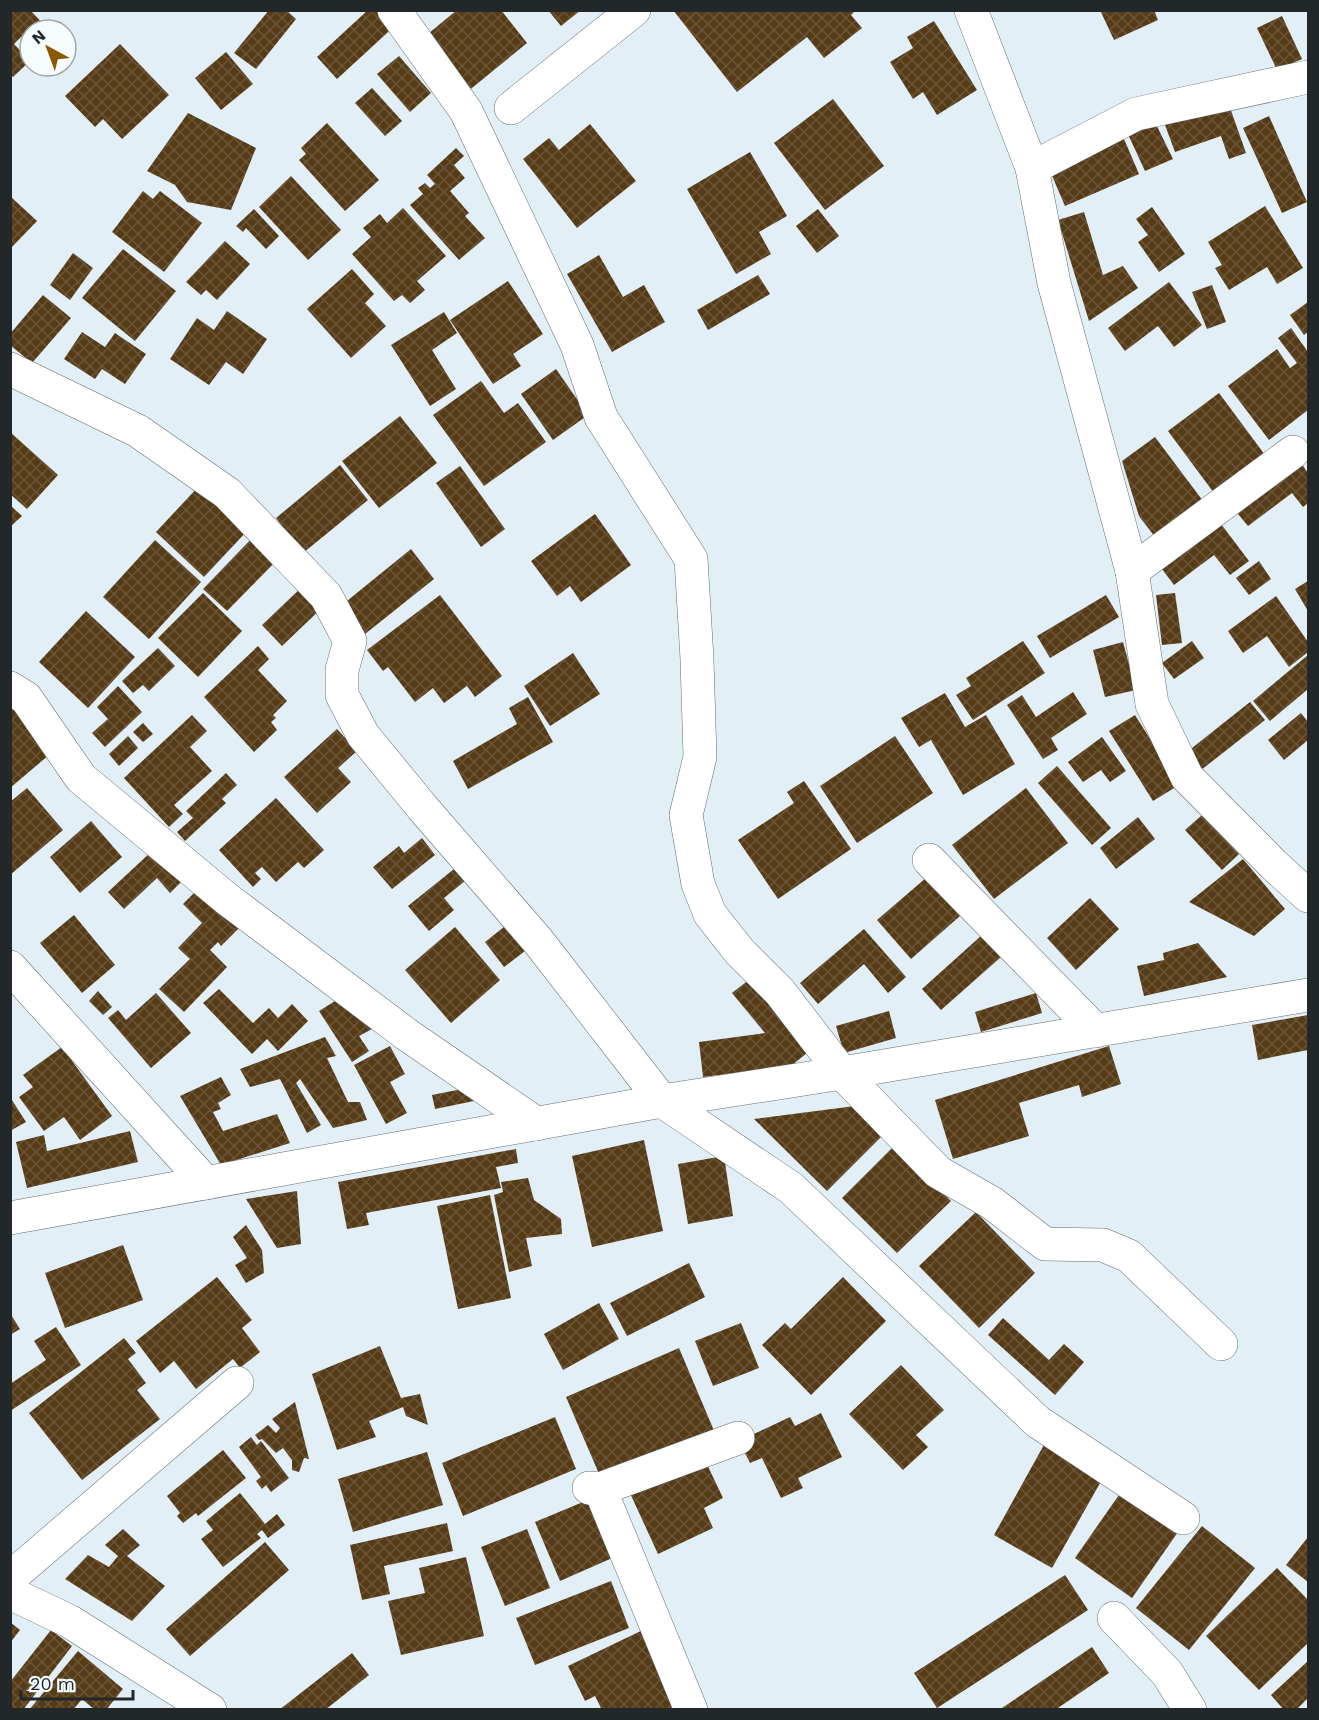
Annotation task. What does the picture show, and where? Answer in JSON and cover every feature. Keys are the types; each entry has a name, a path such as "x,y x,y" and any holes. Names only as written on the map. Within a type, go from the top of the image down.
{"street":[{"path":"394,10 466,111 578,345 601,417 691,559 700,757 686,815 698,884 710,914 739,951 780,992 842,1073 938,1172 992,1203 1046,1244 1103,1245 1129,1256 1221,1344"},
{"path":"511,108 634,10"},
{"path":"971,10 1032,168 1054,284 1132,571 1152,704 1186,777 1308,896"},
{"path":"1032,168 1136,114 1308,78"},
{"path":"10,369 138,431 227,493 326,596 350,641 342,670 342,695 363,735 538,941 662,1101 791,1188 1038,1422 1183,1518"},
{"path":"1132,571 1293,452"},
{"path":"10,688 26,698 81,778 227,899 406,1034 537,1124"},
{"path":"929,860 1096,1031"},
{"path":"10,967 206,1182"},
{"path":"10,1218 662,1101 1308,995"},
{"path":"10,1578 237,1383"},
{"path":"691,1710 594,1488 738,1438"},
{"path":"10,1593 69,1621 210,1710"},
{"path":"1114,1618 1167,1673 1190,1710"}],"building":[{"path":"30,10 38,18 18,18 18,40 14,44 18,48 18,72 13,77 10,74 10,12"},
{"path":"269,10 286,10 296,19 256,69 234,53"},
{"path":"368,10 387,10 398,23 337,79 317,57"},
{"path":"457,10 501,10 527,43 467,92 423,38"},
{"path":"548,10 581,10 561,26"},
{"path":"673,10 856,10 851,15 862,28 824,58 807,37 737,92"},
{"path":"1100,10 1154,10 1158,20 1114,40"},
{"path":"1282,16 1302,59 1277,70 1257,28"},
{"path":"934,21 977,90 937,115 923,92 913,99 890,62 913,48 907,37"},
{"path":"120,44 169,95 122,139 103,119 95,127 65,96"},
{"path":"226,52 253,84 221,110 195,78"},
{"path":"399,56 431,93 410,112 377,74"},
{"path":"372,88 402,121 385,136 355,103"},
{"path":"833,99 884,166 825,210 774,143"},
{"path":"1228,102 1246,153 1229,159 1221,136 1175,152 1165,125"},
{"path":"188,113 256,148 231,210 187,202 175,185 147,171"},
{"path":"1269,116 1307,202 1282,213 1243,128"},
{"path":"1153,118 1173,159 1145,171 1126,130"},
{"path":"327,123 379,180 345,211 299,160 306,154 301,148"},
{"path":"590,124 636,181 577,228 523,159 549,138 559,150"},
{"path":"1124,139 1139,174 1065,206 1050,171"},
{"path":"456,148 464,156 454,165 465,178 450,191 469,213 465,216 485,238 459,260 410,205 423,194 418,188 425,183 430,188 435,184 427,175"},
{"path":"750,152 787,216 759,232 771,254 736,274 687,189"},
{"path":"291,176 341,230 308,260 259,207"},
{"path":"143,191 153,199 160,191 202,223 164,272 112,232"},
{"path":"10,196 37,221 10,249"},
{"path":"1265,206 1303,268 1277,284 1267,267 1229,290 1215,268 1222,265 1208,242"},
{"path":"1152,207 1185,254 1159,272 1138,242 1148,235 1136,219"},
{"path":"403,208 446,256 417,281 425,290 410,303 402,295 394,301 352,254 371,237 363,228 380,214 387,223"},
{"path":"254,209 279,236 266,249 246,228 243,232 236,226"},
{"path":"818,209 839,236 817,253 796,226"},
{"path":"1084,212 1103,275 1123,266 1138,288 1089,321 1058,220"},
{"path":"225,241 250,264 217,300 206,290 201,295 186,282"},
{"path":"123,249 176,291 135,341 82,298"},
{"path":"73,253 93,268 70,300 50,285"},
{"path":"599,255 623,297 644,285 665,322 612,352 567,274"},
{"path":"352,269 374,294 365,303 386,326 351,358 307,309"},
{"path":"758,275 770,294 708,330 697,310"},
{"path":"508,281 543,334 513,354 521,366 493,384 450,320"},
{"path":"1169,282 1202,325 1174,347 1158,326 1125,351 1108,328"},
{"path":"1212,285 1226,322 1207,329 1192,292"},
{"path":"43,295 71,318 32,363 10,345 10,334"},
{"path":"1308,302 1308,332 1304,335 1290,315"},
{"path":"227,311 267,339 243,374 226,362 209,385 170,359 197,318 214,330"},
{"path":"444,312 457,333 432,350 456,389 430,406 391,345"},
{"path":"1291,328 1308,352 1308,410 1269,440 1228,386 1277,349 1290,368 1297,363 1278,338"},
{"path":"82,332 105,347 115,333 146,354 125,384 102,369 95,379 64,359"},
{"path":"556,369 588,415 553,440 521,394"},
{"path":"481,381 504,413 518,403 546,442 484,486 433,415"},
{"path":"1219,393 1265,455 1214,493 1168,431"},
{"path":"400,416 437,463 379,508 342,461"},
{"path":"10,432 58,475 27,509 10,494"},
{"path":"1155,437 1206,505 1158,541 1139,516 1122,461"},
{"path":"1298,459 1308,473 1308,503 1303,507 1292,493 1248,526 1233,508"},
{"path":"340,465 368,500 303,553 276,518"},
{"path":"460,466 505,529 481,547 436,483"},
{"path":"199,486 248,530 204,577 156,532"},
{"path":"10,505 22,516 10,527"},
{"path":"595,514 631,565 581,602 570,586 557,596 531,561"},
{"path":"1218,520 1249,561 1230,575 1214,555 1174,585 1159,565"},
{"path":"256,534 280,557 227,611 203,589"},
{"path":"155,540 201,582 149,639 103,597"},
{"path":"411,549 434,579 365,634 342,605"},
{"path":"1259,561 1271,579 1249,595 1236,578"},
{"path":"1308,581 1308,611 1295,589"},
{"path":"305,584 325,605 282,646 262,625"},
{"path":"203,593 242,631 198,677 158,638"},
{"path":"1175,593 1182,643 1162,645 1156,595"},
{"path":"440,595 502,676 475,697 467,686 444,703 433,688 415,702 388,667 383,671 367,650"},
{"path":"1106,595 1119,617 1050,658 1037,636"},
{"path":"1276,596 1308,642 1308,652 1289,667 1267,636 1243,653 1228,631"},
{"path":"86,611 135,657 88,708 39,662"},
{"path":"1023,641 1045,673 973,720 956,695 971,686 966,678"},
{"path":"1192,641 1204,658 1174,679 1162,663"},
{"path":"1123,642 1136,690 1105,697 1093,650"},
{"path":"258,646 269,659 258,670 287,701 273,715 276,718 271,722 277,730 254,752 204,697"},
{"path":"158,648 175,666 149,691 143,685 133,693 122,681"},
{"path":"573,653 600,694 550,726 524,686"},
{"path":"1308,655 1308,689 1270,721 1253,701"},
{"path":"118,686 142,712 105,747 92,733 108,719 97,707"},
{"path":"1073,692 1087,714 1051,738 1058,750 1043,759 1007,705 1022,695 1036,717"},
{"path":"945,693 965,727 986,715 1015,764 963,795 931,740 919,747 901,718"},
{"path":"10,697 56,749 10,788"},
{"path":"528,697 553,742 468,789 453,761 517,724 509,708"},
{"path":"1250,702 1265,720 1201,770 1187,752"},
{"path":"1301,713 1308,722 1308,740 1284,760 1268,740"},
{"path":"192,715 207,731 190,747 212,771 174,805 183,814 169,827 124,778"},
{"path":"1135,715 1179,785 1153,801 1109,731"},
{"path":"143,723 153,734 143,742 133,732"},
{"path":"337,729 357,751 338,768 351,782 317,813 284,777"},
{"path":"128,736 138,748 119,766 109,754"},
{"path":"895,736 933,793 857,843 820,786"},
{"path":"1102,737 1126,771 1110,782 1101,770 1083,782 1068,762"},
{"path":"1057,766 1111,828 1092,845 1038,783"},
{"path":"226,773 237,785 222,799 226,803 185,841 177,832 193,818 186,811"},
{"path":"804,781 851,849 778,899 738,840 794,803 787,792"},
{"path":"27,788 63,830 10,875 10,802"},
{"path":"1026,788 1068,843 994,899 952,845"},
{"path":"276,798 324,850 304,868 298,862 276,882 262,867 255,873 261,879 253,887 219,850"},
{"path":"1202,815 1239,854 1222,870 1185,830"},
{"path":"1138,817 1155,839 1116,869 1100,848"},
{"path":"91,821 122,857 80,893 50,857"},
{"path":"422,838 435,855 392,889 373,867 399,846 404,853"},
{"path":"152,851 181,882 170,893 157,878 124,909 108,892"},
{"path":"1243,859 1285,909 1254,936 1189,902"},
{"path":"454,869 465,881 444,898 454,910 429,931 408,906"},
{"path":"927,877 960,916 911,959 877,920"},
{"path":"200,887 241,926 221,946 218,942 210,950 227,967 184,1012 159,989 190,959 178,948 202,923 183,904"},
{"path":"1090,898 1119,929 1076,970 1047,938"},
{"path":"74,915 115,965 82,993 40,943"},
{"path":"509,923 529,948 504,967 485,942"},
{"path":"455,927 500,980 451,1023 405,970"},
{"path":"864,929 906,977 888,993 864,964 818,1004 800,983"},
{"path":"982,935 1001,957 941,1010 922,989"},
{"path":"1198,943 1227,977 1144,996 1137,966 1164,960 1163,953"},
{"path":"755,975 813,1048 791,1066 703,1077 699,1042 765,1033 732,993"},
{"path":"219,989 253,1023 269,1008 278,1018 292,1004 308,1021 278,1051 267,1039 252,1054 203,1003"},
{"path":"98,991 112,1007 103,1015 89,1001"},
{"path":"156,993 191,1033 151,1068 108,1018 118,1010 126,1020"},
{"path":"348,993 372,1029 359,1036 369,1051 352,1062 319,1011"},
{"path":"1036,993 1042,1013 981,1032 975,1012"},
{"path":"889,1011 896,1038 844,1053 836,1026"},
{"path":"1308,1015 1308,1050 1258,1060 1252,1025"},
{"path":"325,1037 336,1056 327,1058 348,1102 360,1102 367,1120 333,1128 300,1079 296,1083 321,1125 307,1133 280,1079 250,1087 240,1069"},
{"path":"390,1046 405,1074 390,1082 407,1113 386,1124 354,1065"},
{"path":"1109,1046 1121,1084 1082,1097 1079,1085 1019,1103 1029,1136 953,1159 935,1100"},
{"path":"62,1047 112,1116 80,1140 64,1117 44,1131 19,1097 33,1087 23,1075"},
{"path":"221,1077 231,1095 218,1103 221,1109 213,1112 223,1131 277,1114 290,1143 221,1165 180,1096"},
{"path":"472,1087 474,1101 435,1109 432,1095"},
{"path":"10,1097 26,1122 10,1131"},
{"path":"855,1106 884,1134 827,1191 754,1119"},
{"path":"130,1131 138,1162 27,1188 16,1142 44,1135 47,1151"},
{"path":"644,1140 663,1231 592,1247 572,1156"},
{"path":"895,1145 951,1201 897,1253 842,1198"},
{"path":"516,1149 518,1163 496,1167 501,1188 366,1213 369,1225 347,1229 338,1182"},
{"path":"724,1156 733,1216 688,1224 678,1164"},
{"path":"528,1178 534,1200 561,1219 562,1234 526,1238 532,1266 509,1272 494,1195 503,1192 501,1182"},
{"path":"297,1191 301,1244 277,1248 246,1199"},
{"path":"490,1195 511,1298 458,1309 437,1206"},
{"path":"976,1212 1035,1273 979,1328 919,1266"},
{"path":"246,1225 262,1250 264,1273 246,1283 235,1265 247,1258 233,1237"},
{"path":"123,1245 143,1300 65,1328 45,1273"},
{"path":"689,1263 705,1297 627,1336 610,1303"},
{"path":"217,1277 252,1320 242,1328 260,1352 240,1368 233,1359 196,1389 174,1361 160,1373 136,1341"},
{"path":"843,1277 886,1321 811,1395 762,1345 785,1323 791,1329"},
{"path":"599,1303 619,1339 563,1370 544,1334"},
{"path":"10,1313 20,1329 10,1335"},
{"path":"1003,1318 1049,1360 1064,1344 1084,1362 1055,1395 988,1335"},
{"path":"741,1323 759,1368 713,1386 695,1341"},
{"path":"56,1327 81,1365 10,1411 10,1384 46,1360 34,1341"},
{"path":"124,1338 136,1353 128,1359 146,1383 137,1390 160,1419 82,1480 29,1413"},
{"path":"380,1346 401,1398 420,1394 428,1425 406,1416 403,1407 369,1421 376,1437 337,1450 312,1374"},
{"path":"679,1348 715,1433 603,1483 566,1397"},
{"path":"901,1365 944,1410 916,1435 928,1447 903,1470 849,1414"},
{"path":"295,1402 309,1459 304,1458 299,1472 292,1470 292,1460 283,1448 276,1453 255,1435 268,1425 276,1433 280,1428 272,1419"},
{"path":"821,1413 842,1457 798,1478 803,1488 781,1498 762,1458 750,1463 739,1441 790,1417 795,1426"},
{"path":"555,1417 576,1469 463,1516 442,1463"},
{"path":"251,1437 257,1445 261,1441 289,1478 271,1492 266,1485 262,1489 256,1481 261,1477 239,1447"},
{"path":"1045,1443 1104,1476 1052,1568 994,1535"},
{"path":"223,1450 246,1478 198,1516 196,1513 183,1523 177,1516 180,1513 167,1496"},
{"path":"427,1452 443,1505 353,1532 338,1479"},
{"path":"703,1456 723,1498 704,1508 713,1528 658,1554 629,1491"},
{"path":"1121,1492 1178,1532 1132,1598 1075,1558"},
{"path":"240,1493 265,1524 277,1514 285,1525 268,1538 262,1530 257,1534 261,1538 223,1567 201,1539 213,1530 206,1521"},
{"path":"595,1497 619,1555 560,1581 535,1522"},
{"path":"447,1523 453,1551 384,1566 390,1594 362,1600 350,1545"},
{"path":"1202,1526 1255,1568 1189,1650 1136,1608"},
{"path":"123,1529 140,1545 127,1556 165,1586 132,1621 65,1579 88,1555 109,1567 118,1556 105,1545"},
{"path":"527,1529 550,1588 505,1606 481,1547"},
{"path":"1308,1537 1308,1582 1286,1565"},
{"path":"265,1542 289,1570 190,1656 166,1629"},
{"path":"466,1557 484,1636 401,1655 388,1601 425,1593 419,1568"},
{"path":"1277,1568 1308,1600 1308,1643 1259,1690 1206,1636"},
{"path":"1065,1575 1088,1610 937,1708 914,1673"},
{"path":"611,1581 629,1628 535,1665 516,1618"},
{"path":"10,1622 20,1630 10,1643"},
{"path":"647,1628 682,1702 667,1710 602,1710 595,1696 585,1701 568,1666"},
{"path":"51,1630 72,1646 23,1710 10,1710 10,1682"},
{"path":"1092,1647 1109,1673 1055,1710 999,1710"},
{"path":"78,1651 123,1689 106,1710 95,1710 82,1699 73,1710 29,1710"},
{"path":"352,1653 369,1675 325,1710 279,1710"},
{"path":"1308,1661 1308,1698 1296,1710 1284,1710 1271,1695"}]}
